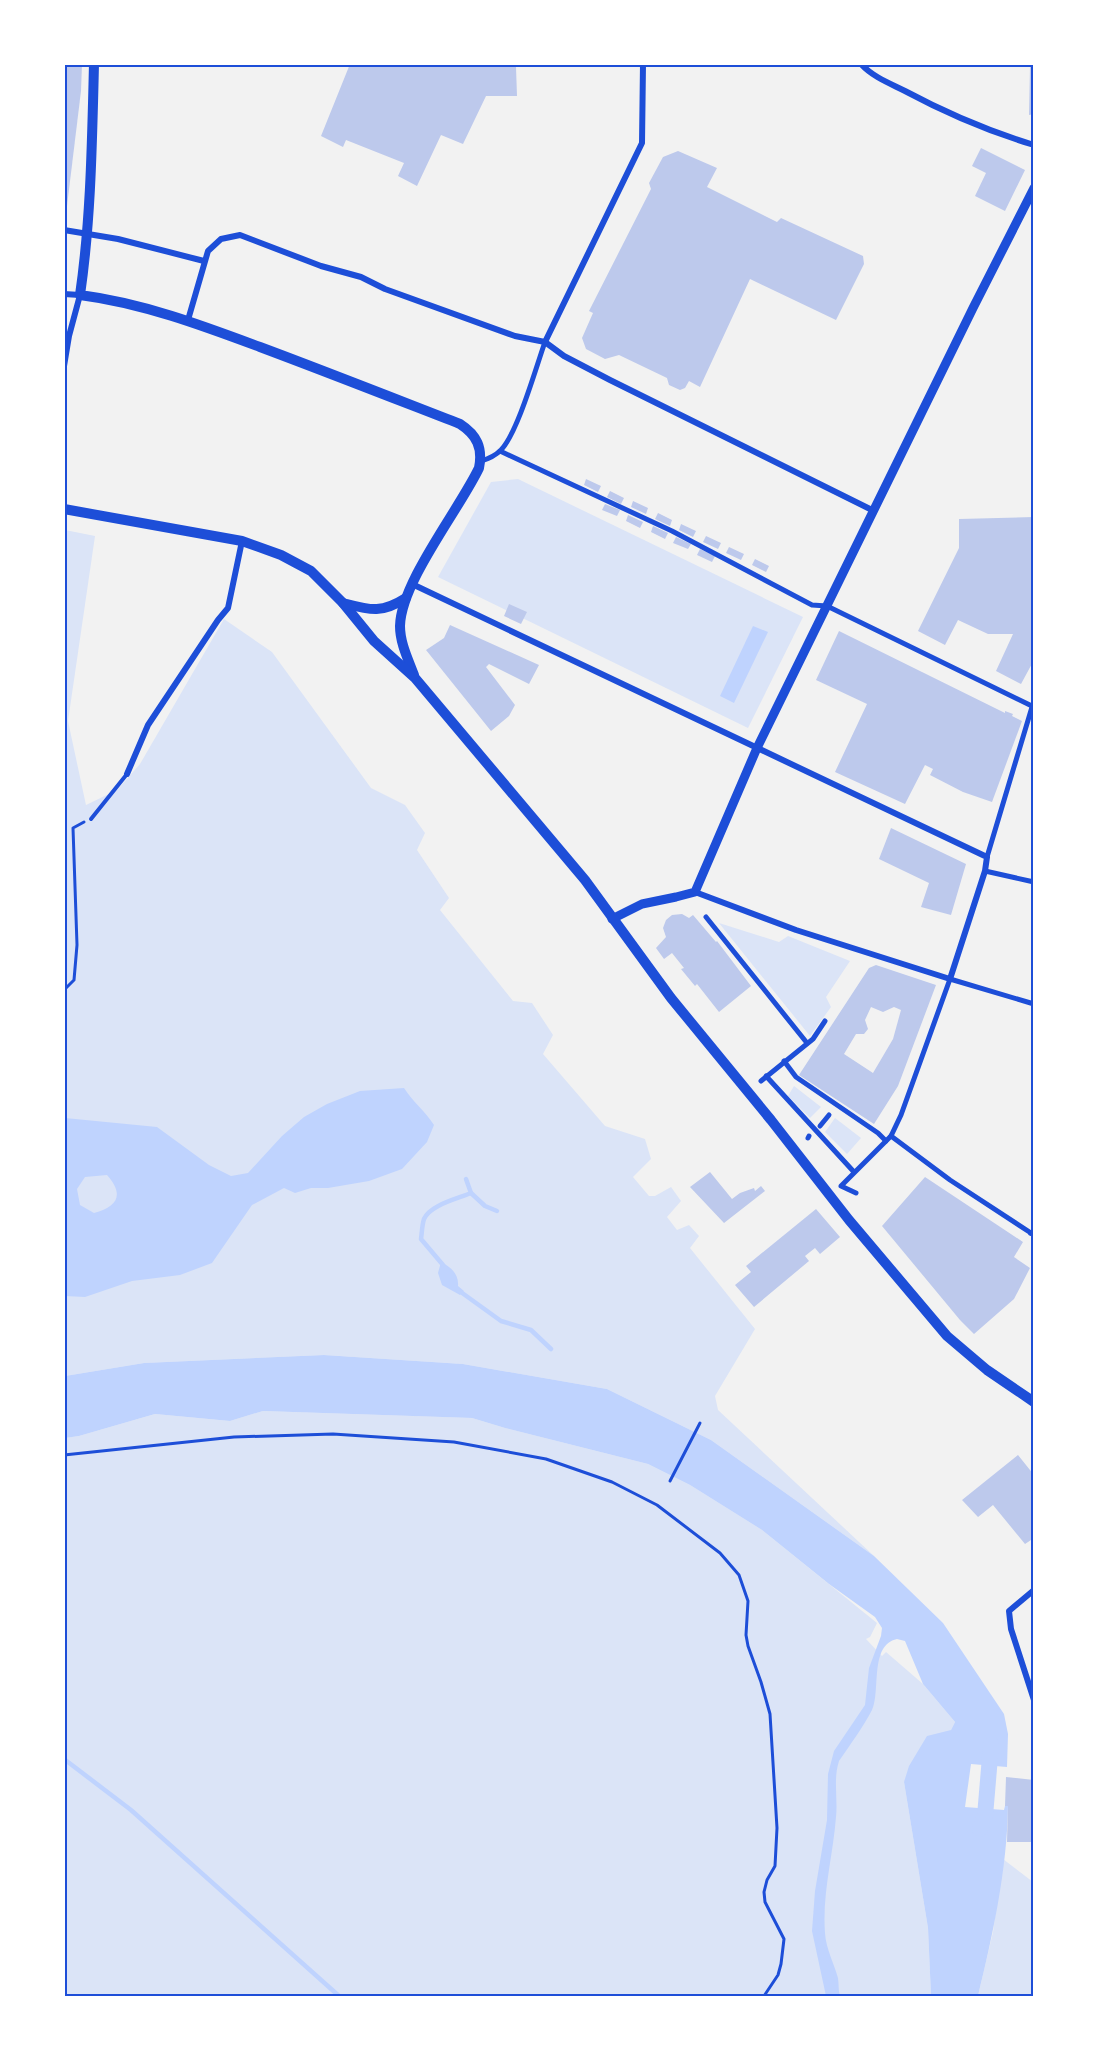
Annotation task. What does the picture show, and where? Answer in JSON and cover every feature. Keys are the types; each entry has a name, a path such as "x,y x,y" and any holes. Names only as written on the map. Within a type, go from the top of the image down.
{"main road":[{"path":"94,64 92,168 80,295 104,298 188,320 460,424 471,431 477,440 481,461 476,476 412,584 402,610 400,627 402,639 415,678"},
{"path":"612,919 642,903 695,891 757,748 1034,188"},
{"path":"64,509 242,541 281,555 311,571 343,603 374,641 415,678 585,880 672,998 849,1220 947,1336 987,1370 1034,1402"},
{"path":"343,603 373,610 391,608 406,598"}],"street":[{"path":"481,461 500,451 511,436 545,342 642,143 643,64"},
{"path":"861,64 874,76 923,101 989,131 1034,145"},
{"path":"64,230 118,239 204,261"},
{"path":"188,320 208,251 220,239 240,235 321,266 361,277 385,289 515,336 545,342 564,356 619,385 874,511"},
{"path":"64,294 80,295 64,366"},
{"path":"500,451 672,531 812,605 827,606 1033,707 987,857 985,871 950,979 901,1115 888,1138 841,1186 856,1193"},
{"path":"127,774 148,725 228,608 242,541"},
{"path":"412,584 987,857"},
{"path":"985,871 1034,882"},
{"path":"695,891 796,930 1034,1004"},
{"path":"706,917 807,1043"},
{"path":"825,1021 813,1039 763,1078 854,1172"},
{"path":"784,1061 796,1077 1032,1234"},
{"path":"813,1132 837,1105"},
{"path":"1034,1590 1009,1611 1011,1629 1034,1700"}],"lane":[{"path":"91,819 127,774"}],"path":[{"path":"64,990 74,980 77,945 73,828 91,819"},
{"path":"670,1481 700,1423"},
{"path":"64,1455 234,1437 333,1434 454,1442 546,1459 612,1482 657,1505 720,1553 739,1575 748,1601 746,1635 748,1646 770,1714 776,1779 777,1828 775,1866 764,1892 765,1902 784,1939 782,1964 764,1996"}],"shaded area":[{"path":"518,479 803,617 748,728 438,577 491,482"},
{"path":"65,530 95,536 68,721 86,805 117,790 140,764 224,619 272,652 371,788 405,805 425,833 417,850 449,898 440,910 513,1001 532,1003 553,1035 543,1054 605,1126 645,1139 651,1159 633,1177 649,1196 655,1196 671,1187 681,1201 667,1217 677,1230 689,1225 699,1236 690,1248 755,1329 715,1396 718,1410 874,1556 711,1440 607,1389 463,1364 324,1355 144,1363 65,1376"},
{"path":"719,923 779,942 788,936 850,961 826,997 831,1007 810,1036"},
{"path":"794,1086 821,1107 810,1118 788,1096"},
{"path":"835,1118 861,1138 847,1154 825,1132"},
{"path":"263,1411 472,1418 648,1464 690,1485 762,1530 877,1623 870,1637 866,1639 882,1656 886,1652 923,1684 955,1722 951,1730 904,1782 928,1928 931,1996 65,1996 64,1438 79,1436 155,1414 230,1421"},
{"path":"1003,1859 1033,1882 1033,1996 978,1996 993,1932"}],"water":[{"path":"753,626 768,632 734,703 720,696"},
{"path":"404,1088 434,1125 427,1142 402,1169 369,1181 328,1188 311,1188 295,1193 284,1188 252,1205 212,1263 180,1275 132,1281 85,1297 65,1296 65,1118 157,1127 209,1165 231,1176 248,1173 282,1136 304,1117 327,1104 360,1091","holes":["107,1175 113,1182 117,1194 113,1204 94,1213 80,1205 77,1189 85,1177"]},
{"path":"441,1262 456,1274 458,1286 464,1291 460,1295 442,1285 438,1273"},
{"path":"324,1355 463,1364 607,1389 711,1440 874,1556 943,1623 1004,1714 1008,1734 1007,1767 971,1764 965,1807 1004,1810 1005,1806 1008,1806 1002,1878 978,1996 931,1996 928,1928 904,1782 909,1766 927,1736 951,1730 955,1722 923,1684 905,1641 897,1639 888,1643 883,1650 879,1659 875,1702 872,1710 839,1761 837,1768 835,1832 824,1918 828,1950 838,1978 840,1996 826,1996 812,1931 815,1891 827,1820 828,1774 834,1751 865,1705 869,1668 882,1628 875,1617 829,1584 762,1530 690,1485 648,1464 472,1418 263,1411 230,1421 155,1414 65,1438 65,1376 144,1363"}],"building":[{"path":"64,64 82,64 81,91 66,214"},
{"path":"350,64 473,64 473,67 516,67 517,96 486,96 463,144 441,135 417,186 398,176 404,163 346,140 343,147 321,136"},
{"path":"1020,64 1034,64 1034,114 1029,115 1030,67 1020,67"},
{"path":"981,148 1025,170 1005,211 975,196 986,173 972,166"},
{"path":"678,151 717,168 707,187 777,222 781,218 863,256 864,264 836,320 750,279 700,387 689,381 685,388 680,390 669,385 667,378 619,355 605,359 586,349 582,338 593,313 589,311 651,189 649,183 663,157"},
{"path":"586,479 601,486 598,492 584,485"},
{"path":"610,491 624,498 621,504 607,497"},
{"path":"633,501 648,508 646,514 631,507"},
{"path":"605,504 620,510 617,516 602,510"},
{"path":"658,513 672,520 670,526 655,519"},
{"path":"628,515 643,522 640,528 626,521"},
{"path":"1034,517 1034,660 1021,684 996,671 1013,634 988,634 958,620 945,645 918,631 959,548 959,519"},
{"path":"681,524 696,531 693,537 679,530"},
{"path":"653,526 668,533 665,539 651,532"},
{"path":"706,536 721,543 718,549 703,542"},
{"path":"676,537 691,544 688,549 673,543"},
{"path":"729,547 744,554 741,560 726,553"},
{"path":"700,549 715,556 712,562 697,555"},
{"path":"755,559 769,566 766,572 752,565"},
{"path":"509,604 527,612 521,624 504,616"},
{"path":"450,625 539,665 529,684 489,664 486,667 515,705 509,716 491,731 426,650 444,638"},
{"path":"839,631 1005,713 1005,711 1013,714 1012,716 1022,721 992,802 963,792 930,775 933,769 925,765 905,804 835,772 867,704 816,680"},
{"path":"891,828 966,864 951,915 921,907 929,883 879,859"},
{"path":"682,914 689,918 693,915 717,941 751,986 719,1012 697,984 695,986 681,969 684,968 672,953 664,959 656,948 666,937 663,928 666,920 672,915"},
{"path":"876,965 936,985 898,1086 874,1124 799,1075 869,968","holes":["871,1007 883,1012 894,1007 901,1010 893,1039 873,1073 844,1054 856,1034 864,1034 868,1029 865,1020"]},
{"path":"710,1172 732,1199 740,1193 754,1188 755,1191 761,1186 765,1191 724,1223 690,1187"},
{"path":"925,1177 1023,1242 1014,1257 1030,1268 1014,1299 974,1334 882,1226"},
{"path":"816,1209 840,1237 820,1254 815,1248 805,1256 809,1261 754,1307 735,1285 751,1272 746,1266"},
{"path":"1018,1455 1034,1475 1034,1538 1025,1544 993,1505 978,1517 962,1500"},
{"path":"1006,1777 1034,1780 1034,1842 1007,1842"}],"waterway":[{"path":"443,1265 421,1239 423,1221 427,1214 438,1206 471,1193 466,1179"},
{"path":"471,1193 485,1206 497,1211"},
{"path":"458,1290 501,1321 531,1330 551,1349"},
{"path":"980,1829 985,1816 991,1745"},
{"path":"64,1759 131,1810 339,1996"}]}
